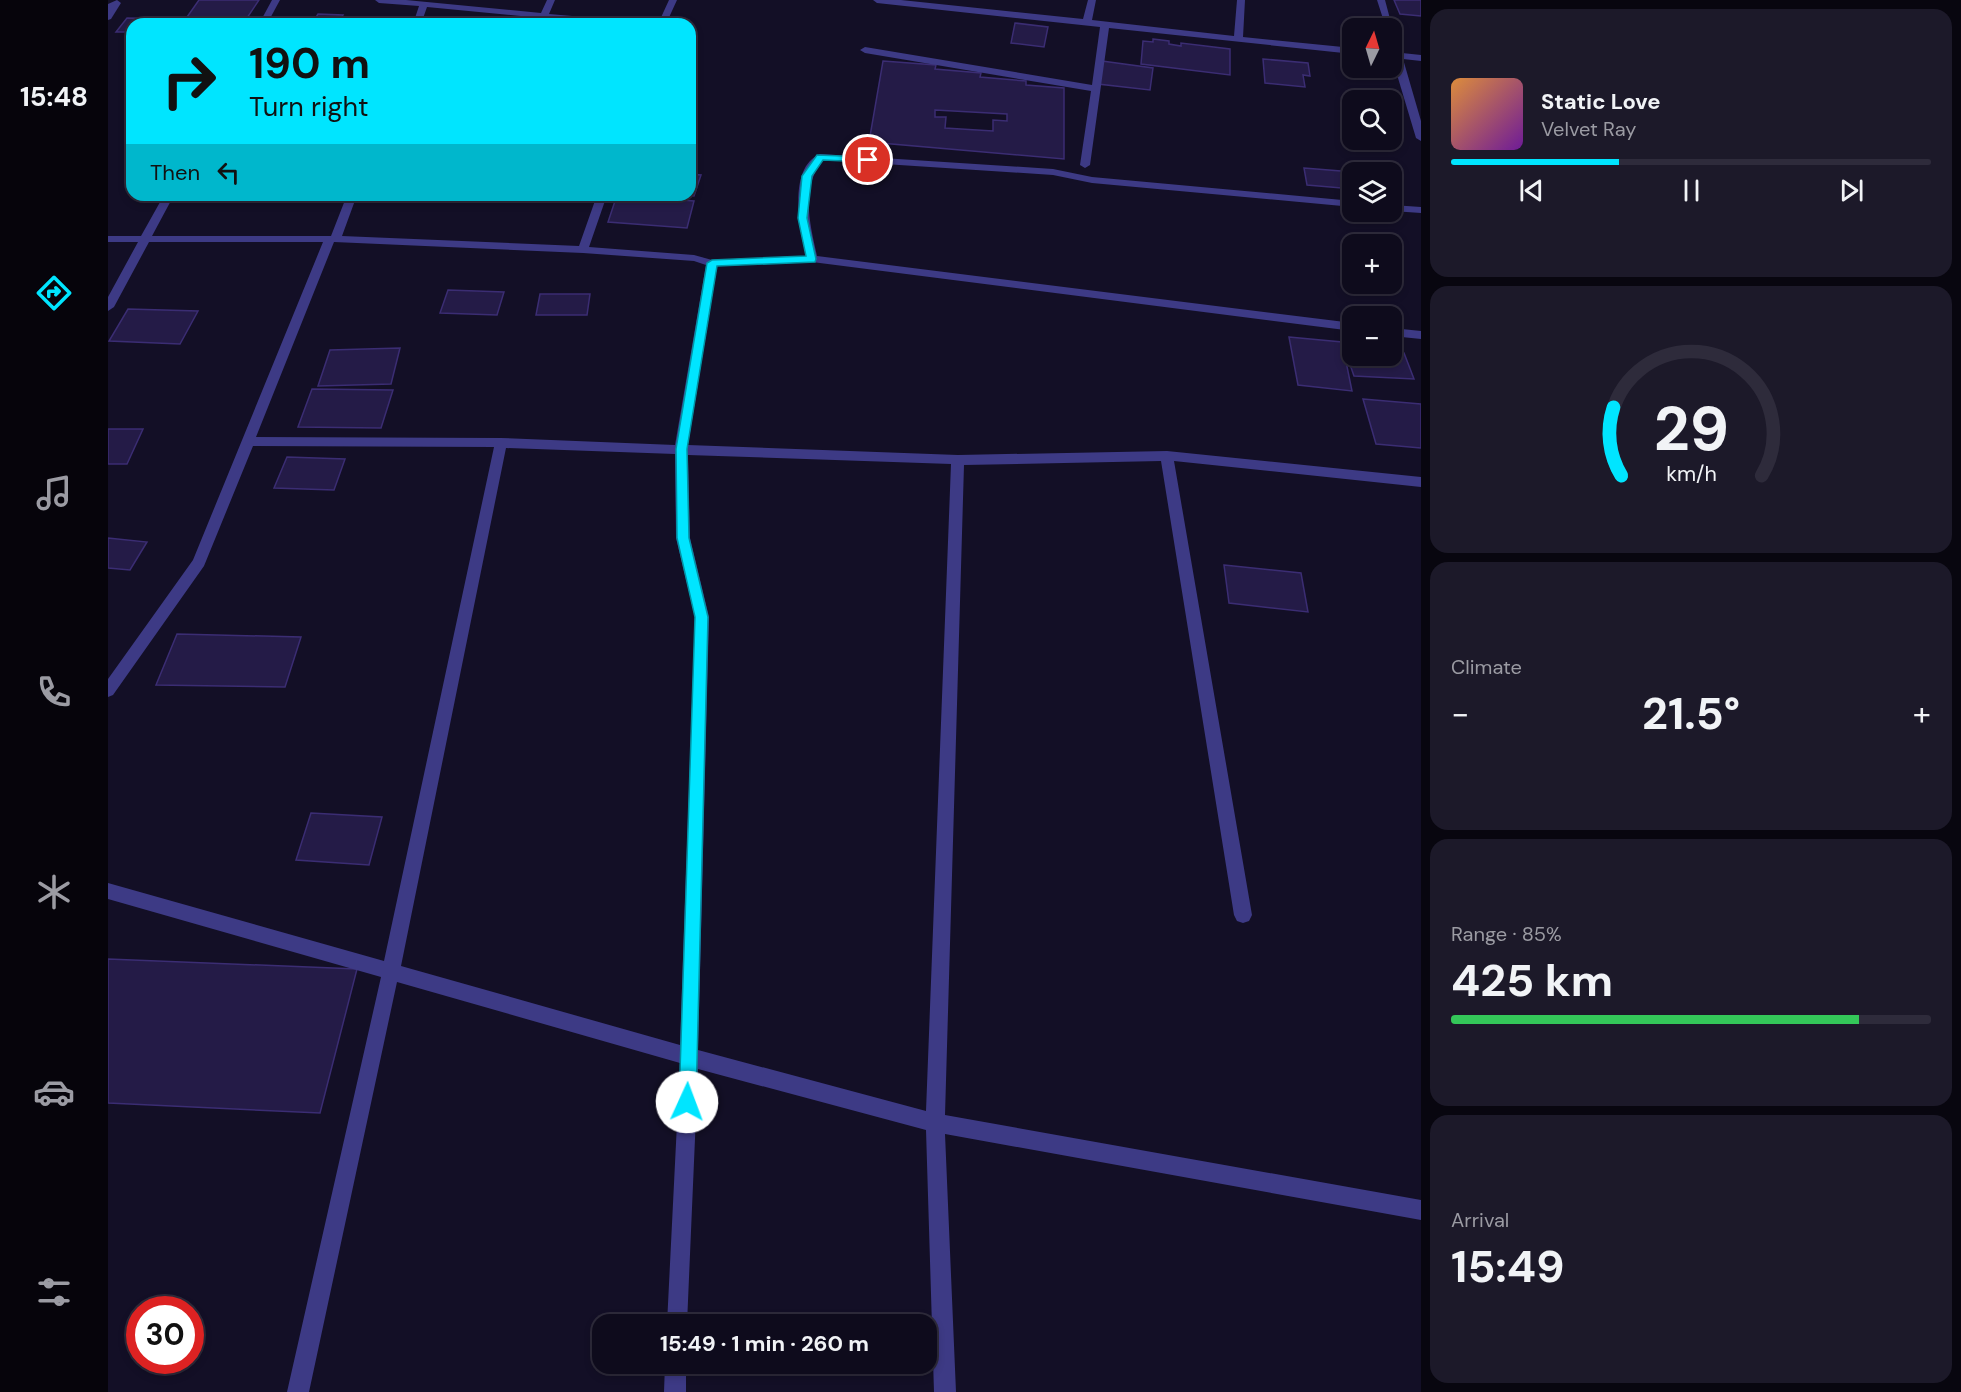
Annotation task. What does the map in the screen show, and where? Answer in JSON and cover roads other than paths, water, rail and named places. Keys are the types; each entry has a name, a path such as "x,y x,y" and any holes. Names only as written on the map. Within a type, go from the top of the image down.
{"street":[{"path":"266,18 276,0"},
{"path":"379,0 566,18"},
{"path":"544,16 551,0"},
{"path":"665,18 673,0"},
{"path":"877,0 935,3 1087,23 1342,50"},
{"path":"1087,23 1092,0"},
{"path":"1238,40 1241,0"},
{"path":"1381,0 1387,18"},
{"path":"108,17 116,3"},
{"path":"419,18 424,5"},
{"path":"1085,165 1105,25"},
{"path":"865,50 1096,88"},
{"path":"1402,56 1421,58"},
{"path":"1402,77 1421,138"},
{"path":"812,259 802,218 807,176 820,157 1053,172 1092,180 1342,203"},
{"path":"108,307 166,201"},
{"path":"108,691 199,562 349,201"},
{"path":"583,250 600,201"},
{"path":"1402,209 1421,210"},
{"path":"108,239 332,239 583,250 694,258 712,263 812,259 1342,326"},
{"path":"678,1314 689,1057 702,617 683,538 681,449 712,263"},
{"path":"1402,333 1421,335"},
{"path":"248,441 501,443 958,460 1167,456 1421,482"},
{"path":"298,1392 392,971 501,443"},
{"path":"1167,456 1243,915"},
{"path":"945,1392 935,1123 958,460"},
{"path":"108,891 689,1057 935,1123 1421,1210"},
{"path":"675,1392 676,1374"}]}
